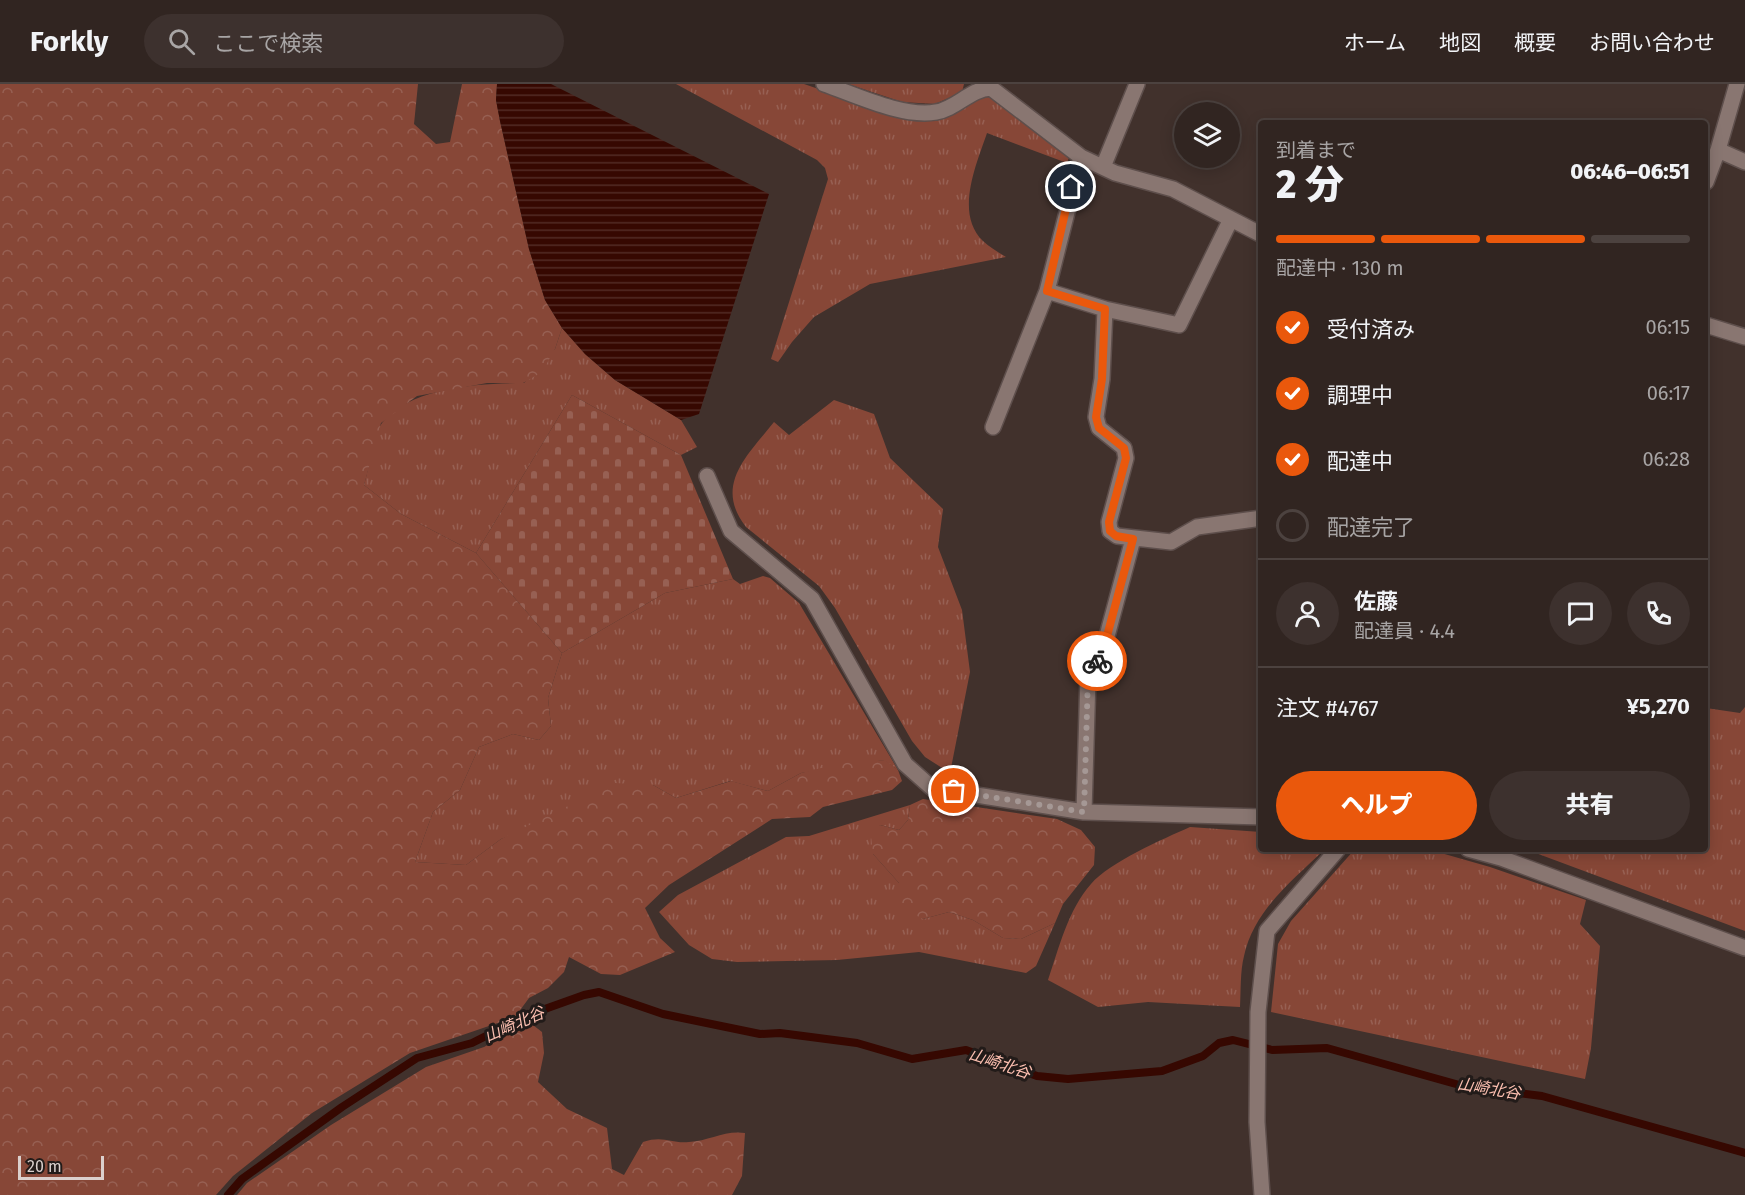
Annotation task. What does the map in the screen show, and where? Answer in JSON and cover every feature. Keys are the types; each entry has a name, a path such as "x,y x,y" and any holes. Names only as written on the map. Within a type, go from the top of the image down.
{"street":[{"path":"824,84 901,110 937,112 981,89 991,88 1081,157 1103,167 1173,189 1258,233"},
{"path":"1103,167 1137,84"},
{"path":"1708,177 1737,84"},
{"path":"1718,150 1745,162"},
{"path":"993,427 1047,291 1081,157"},
{"path":"1047,291 1105,309 1179,325 1230,219"},
{"path":"1105,309 1102,379 1096,417 1099,428 1124,448 1126,458 1109,522 1110,531 1116,536 1171,542 1197,527 1258,519"},
{"path":"1708,326 1745,337"},
{"path":"707,476 731,531 812,599 905,764 932,788 1084,812 1258,817"},
{"path":"1084,812 1088,677 1103,651 1133,539"},
{"path":"1262,1195 1257,1122 1258,1012 1267,932 1335,852"},
{"path":"1479,852 1501,858 1745,948"}],"green space":[{"path":"0,84 418,84 414,124 436,144 450,142 462,84 497,84 496,100 500,121 529,249 545,300 562,328 555,349 542,372 523,383 487,383 417,396 381,423 364,485 401,514 476,553 562,653 548,698 551,726 539,740 513,734 479,747 460,790 433,812 415,862 466,865 501,839 615,783 653,785 676,798 731,781 768,791 801,773 841,763 885,760 898,770 902,781 892,790 823,807 810,817 772,819 669,885 645,908 660,938 675,952 620,975 601,974 569,957 564,972 548,988 529,998 515,1017 410,1053 312,1113 233,1176 216,1195 0,1195"},
{"path":"676,84 804,84 900,117 986,94 1070,155 1067,163 987,133 970,188 970,217 974,230 983,241 1006,257 870,284 814,317 778,362 771,359 828,179 825,168 817,160"},
{"path":"848,84 964,84 962,92 935,104 902,102"},
{"path":"562,328 585,354 615,380 681,420 697,447 681,455 572,395 476,553 401,514 364,485 379,427 394,411 410,402 447,390 488,384 524,383 555,349"},
{"path":"572,395 681,455 733,579 665,593 562,653 476,553"},
{"path":"834,400 874,414 890,458 943,509 938,547 962,610 970,672 950,773 925,757 912,741 835,608 819,586 746,527 737,512 733,498 738,471 754,446 774,422 789,435"},
{"path":"763,576 770,578 799,603 898,770 884,760 801,773 768,791 730,781 676,798 653,785 501,839 466,865 415,862 433,812 460,790 479,747 513,734 539,740 551,726 548,698 562,653 665,593 733,579 740,584"},
{"path":"1745,707 1745,931 1533,852 1708,852 1708,708 1740,713"},
{"path":"923,799 1057,819 1081,830 1095,847 1094,865 1063,904 1055,923 1021,939 1003,938 973,920 949,912 923,919 898,907 899,883 873,854 871,836 880,825 899,830 908,820 910,805"},
{"path":"910,805 908,820 899,830 880,825 873,854 899,883 923,919 949,912 973,920 1003,938 1021,939 1055,923 1036,966 1026,973 919,952 837,960 737,962 712,959 689,945 659,912 678,895 786,837 809,836"},
{"path":"1190,827 1258,832 1258,852 1322,852 1276,897 1256,924 1243,962 1240,1007 1148,1002 1098,1007 1048,980 1070,917 1083,894 1091,884 1111,868"},
{"path":"1352,852 1438,852 1490,867 1586,900 1580,924 1600,946 1591,1048 1585,1079 1271,1012 1278,944 1291,921"},
{"path":"529,1022 542,1032 544,1053 538,1082 567,1109 607,1128 612,1169 624,1175 643,1142 650,1140 689,1142 731,1133 745,1133 742,1176 732,1195 237,1195 247,1183 331,1125 426,1067 484,1047"}],"shaded area":[{"path":"497,84 551,84 769,194 699,414 681,420 615,380 585,354 562,328 545,300 529,249 500,121 496,100"}],"waterway":[{"name":"山崎北谷","path":"228,1195 242,1179 342,1107 417,1058 472,1043 528,1015 599,992 663,1014 760,1034 780,1033 857,1043 912,1059 966,1050 1037,1076 1068,1079 1162,1071 1203,1056 1219,1043 1233,1040 1272,1050 1327,1048 1463,1086 1542,1096 1745,1153"}],"way so far":[{"path":"954,791 1084,812 1088,677 1097,661"}],"route":[{"path":"1071,187 1047,291 1105,309 1102,379 1096,417 1099,428 1124,448 1126,458 1109,522 1110,531 1116,536 1133,539 1103,651 1097,661"}]}
